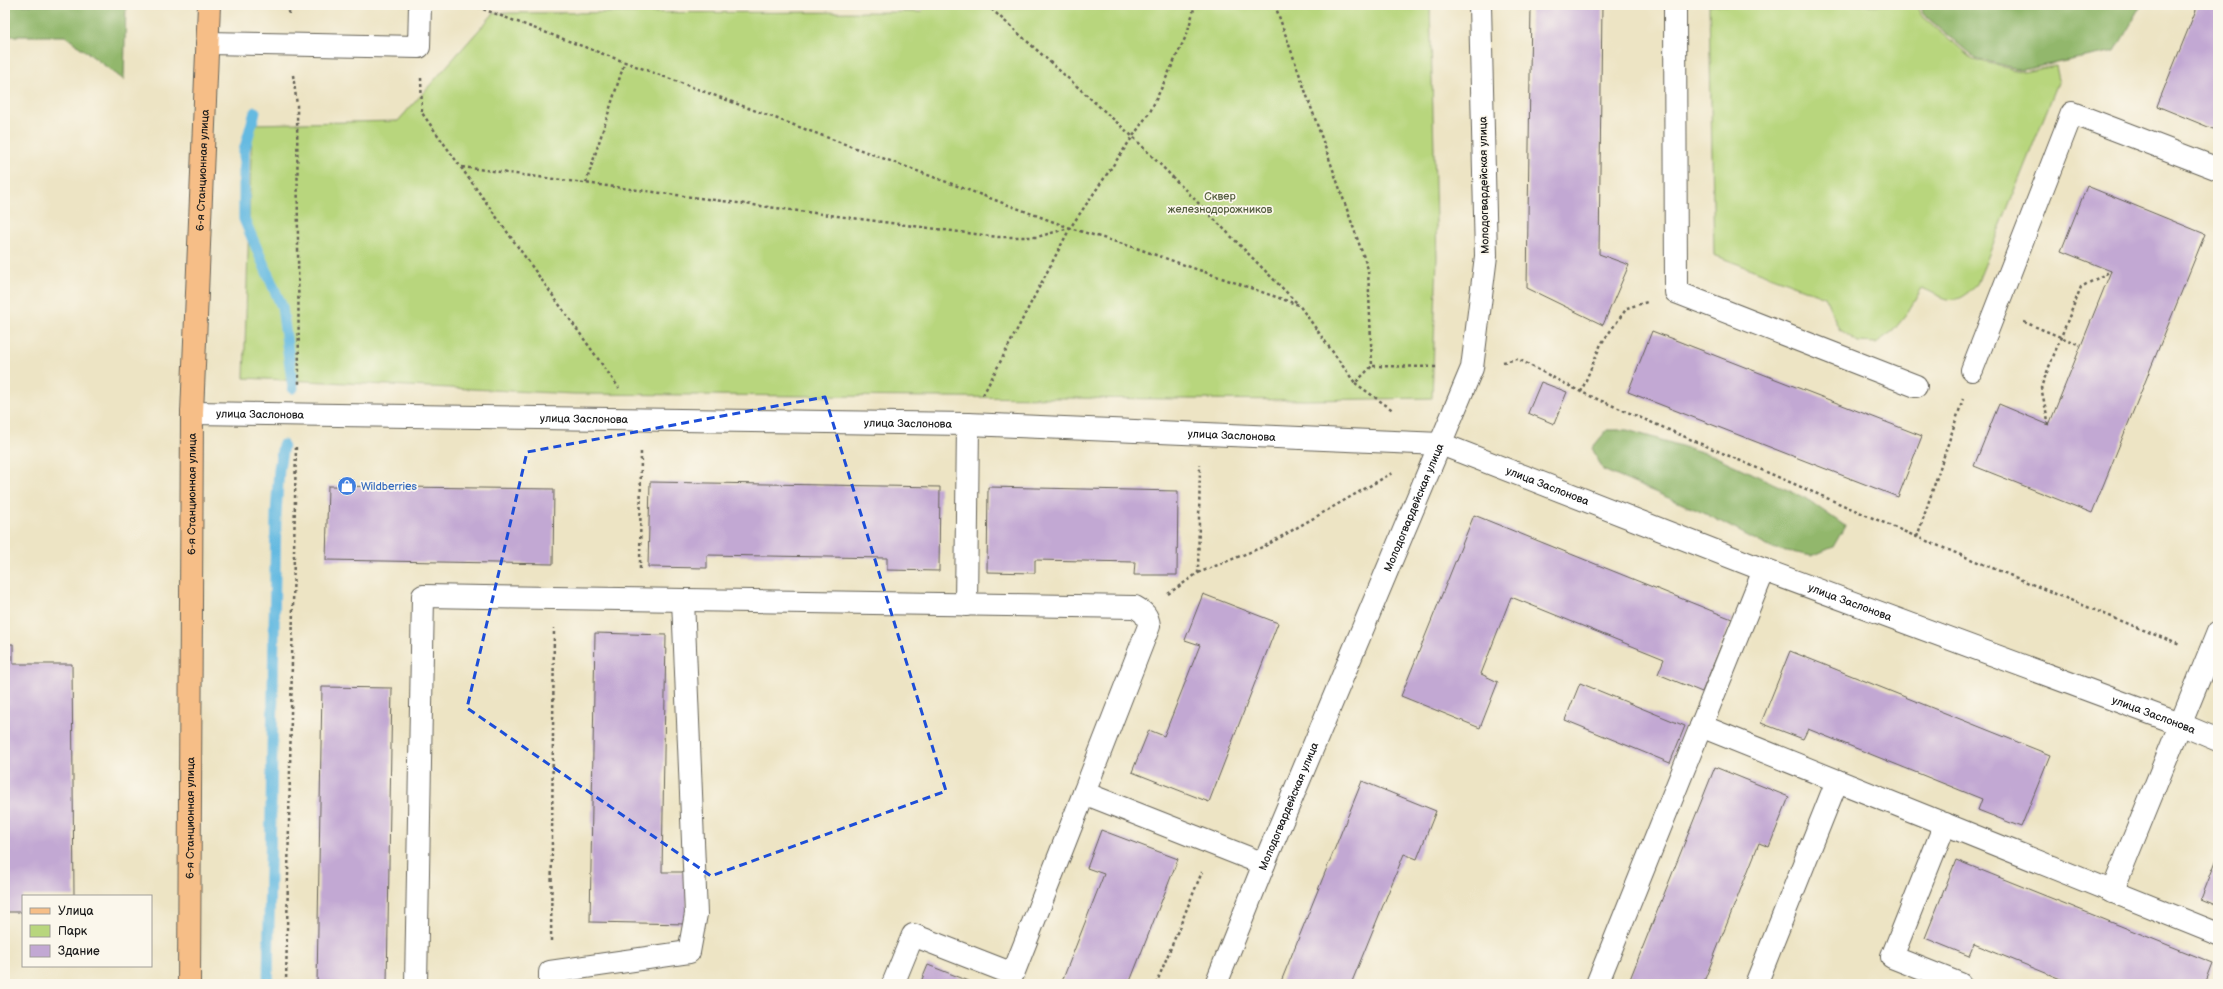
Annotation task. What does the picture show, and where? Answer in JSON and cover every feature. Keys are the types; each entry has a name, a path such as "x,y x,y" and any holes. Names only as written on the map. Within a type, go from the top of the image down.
{"main road":[{"name":"6-я Станционная улица","path":"189,984 192,413 209,5"}],"street":[{"path":"207,43 419,48 420,5"},
{"name":"Молодогвардейская улица","path":"1216,984 1264,864 1472,368 1486,256 1480,5"},
{"path":"1675,5 1676,292 1916,386"},
{"path":"1972,370 2072,112 2218,169"},
{"name":"улица Заслонова","path":"192,413 297,413 968,424 1441,444 1764,570 2180,724 2218,740"},
{"path":"966,605 968,424"},
{"path":"1597,984 1764,570"},
{"path":"416,984 423,596 1136,607 1143,611 1148,618 1149,626 1013,974 913,935 893,984"},
{"path":"550,978 689,952 696,914 683,600"},
{"path":"2112,892 2218,632"},
{"path":"1701,726 2218,934"},
{"path":"1756,984 1837,781"},
{"path":"1084,794 1264,864"},
{"path":"1945,824 1892,957 1960,984"}],"path":[{"path":"472,5 1070,228 1136,248 1299,305"},
{"path":"987,5 1133,137 1299,305 1355,383 1372,366 1472,368 1518,359 1581,392 1917,537 2148,633 2208,655"},
{"path":"968,424 1070,228 1151,110 1187,34 1195,5"},
{"path":"1275,5 1368,269 1372,366"},
{"path":"286,984 299,373 297,104 288,45"},
{"path":"419,48 422,113 641,419 640,599"},
{"path":"586,183 625,61"},
{"path":"461,167 998,237 1038,237 1070,228"},
{"path":"2049,425 2041,387 2081,287 2111,271"},
{"path":"1581,392 1601,344 1628,308 1676,292"},
{"path":"1995,310 2080,345"},
{"path":"1917,537 1972,370"},
{"path":"1198,573 1201,434"},
{"path":"1143,611 1198,573 1265,546 1394,472"},
{"path":"550,978 555,598"},
{"path":"1156,984 1213,844"}],"highlighted area":[{"path":"825,397 946,791 711,876 467,708 527,452"}],"green space":[{"path":"5,5 126,5 124,80 65,36 5,36"},
{"name":"Сквер железнодорожников","path":"923,5 1430,5 1437,258 1432,398 1306,400 574,394 244,378 252,124 398,121 494,13 922,12"},
{"path":"1709,5 1916,5 1921,15 1973,59 2023,72 2056,66 2059,80 1977,284 1969,292 1951,300 1922,288 1906,315 1893,331 1876,343 1858,342 1839,329 1825,297 1714,255"},
{"path":"1919,5 2142,5 2115,51 2022,70 1975,58 1923,14"},
{"path":"1607,430 1627,430 1712,455 1805,498 1845,526 1833,547 1812,556 1771,548 1706,514 1603,470 1592,448"}],"building":[{"path":"1531,5 1602,5 1599,254 1629,265 1603,325 1527,288"},
{"path":"2198,5 2218,5 2218,131 2157,106"},
{"path":"2087,186 2205,234 2092,513 1974,466 1999,404 2049,425 2111,271 2061,251"},
{"path":"1652,331 1922,436 1898,497 1628,392"},
{"path":"1541,382 1567,392 1554,424 1528,413"},
{"path":"650,482 940,487 939,571 887,570 887,558 707,555 707,568 648,567"},
{"path":"328,486 554,489 553,564 326,560"},
{"path":"988,487 1178,491 1177,575 1134,575 1135,562 1035,560 1035,573 987,572"},
{"path":"1474,515 1732,619 1702,692 1658,674 1664,659 1511,597 1481,674 1498,682 1480,728 1401,696"},
{"path":"1203,594 1278,623 1209,802 1132,772 1149,730 1164,736 1200,645 1185,640"},
{"path":"595,633 666,635 662,872 688,872 687,924 590,922"},
{"path":"5,644 13,644 13,664 72,664 74,895 22,895 22,912 5,912"},
{"path":"1790,651 2050,755 2021,827 1978,810 1982,799 1808,729 1803,739 1761,723"},
{"path":"1580,683 1685,726 1670,763 1565,720"},
{"path":"322,687 392,688 387,984 317,984"},
{"path":"1715,767 1789,797 1769,847 1759,843 1703,984 1628,984"},
{"path":"1362,781 1436,811 1417,859 1404,854 1351,984 1280,984"},
{"path":"1101,830 1178,859 1129,984 1061,984 1104,874 1087,868"},
{"path":"2218,856 2218,906 2201,899"},
{"path":"1956,860 2213,963 2205,984 2073,984 1974,944 1969,956 1925,938"},
{"path":"928,965 969,981 969,984 920,984"}],"waterway":[{"path":"255,112 244,151 244,219 282,307 293,388"},
{"path":"268,984 276,514 279,469 283,445"}],"place":[{"name":"Wildberries","path":"347,486"}]}
